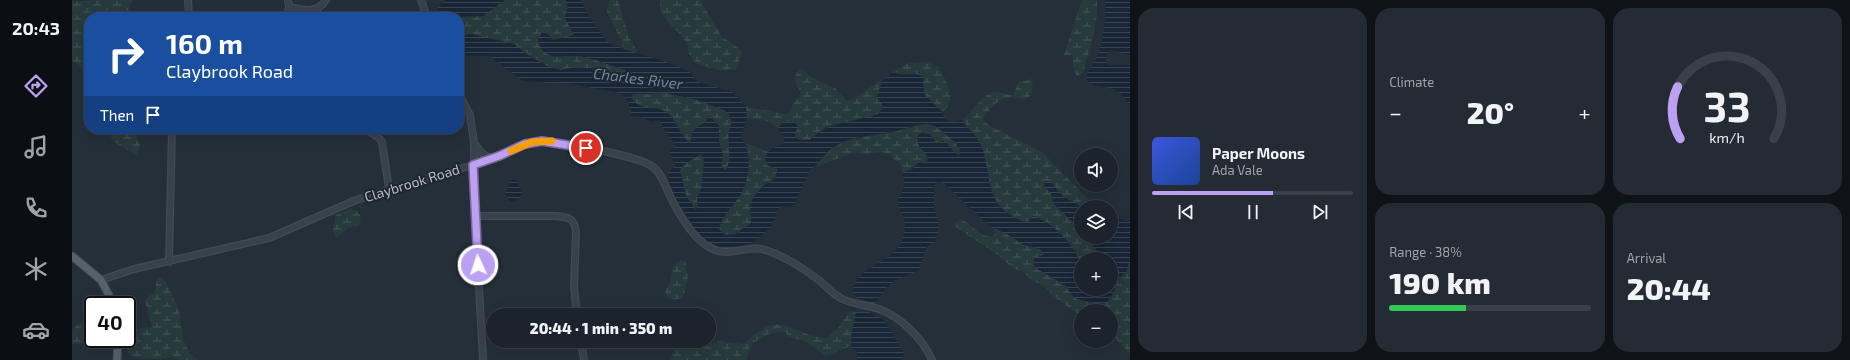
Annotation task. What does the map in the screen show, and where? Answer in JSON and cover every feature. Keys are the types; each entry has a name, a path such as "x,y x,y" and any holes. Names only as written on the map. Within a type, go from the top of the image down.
{"main road":[{"path":"72,256 101,280 109,296"},
{"path":"117,360 118,348"}],"street":[{"path":"188,0 189,12"},
{"path":"288,0 288,12"},
{"path":"289,7 312,10 318,8 326,0"},
{"path":"421,0 426,12"},
{"path":"464,104 470,115 474,144 473,165 475,216 483,360"},
{"path":"169,262 172,134"},
{"path":"373,134 382,142 389,189"},
{"name":"Claybrook Road","path":"101,280 134,269 269,238 356,200 473,165 525,144 542,141 568,144 647,163 652,166 661,176 672,201 688,225 706,245 724,253 761,249 803,269 837,296 847,301 873,307 896,318 926,347 932,360"},
{"path":"474,144 482,153 491,159"},
{"path":"475,216 556,216 572,219 575,224 576,231 574,287 576,308"},
{"path":"582,348 584,360"}],"green space":[{"path":"94,0 133,0 130,5 129,12 84,12 84,74 78,64 72,61 72,2"},
{"path":"505,0 566,0 566,18 574,34 572,36 552,40 550,36 543,33 571,56 584,56 632,72 632,74 627,76 592,68 569,68 561,70 549,67 510,43 481,38 477,35 464,40 464,17 483,16"},
{"path":"609,0 618,0 628,34 638,53 621,48 622,42 607,12"},
{"path":"660,0 700,0 722,37 739,48 742,53 736,69 720,70 698,65 688,53 686,42 664,17 661,11"},
{"path":"1082,0 1097,0 1097,9 1093,37 1086,65 1083,73 1077,76 1074,72 1072,55 1064,55"},
{"path":"928,62 939,67 950,90 950,101 943,112 927,99 922,90 904,74 893,72 908,63"},
{"path":"801,68 810,76 836,89 847,101 854,99 879,81 882,81 878,99 883,106 881,112 872,116 828,126 810,140 800,140 796,138 795,134 781,123 778,128 770,122 747,118 746,107 786,114 788,113 800,94 800,90 795,81 796,74"},
{"path":"1032,79 1033,85 1029,97 1026,99 1009,97 999,101 987,113 983,120 990,126 1042,152 1074,185 1074,192 1081,192 1089,200 1074,200 1074,203 1064,197 1051,182 1044,182 1051,194 1053,203 1074,223 1074,244 1092,244 1098,252 1075,252 1061,234 1048,223 1033,216 1028,222 1019,220 1007,213 998,204 988,181 987,169 976,137 962,120 981,101 993,92 1013,95 1019,82"},
{"path":"666,93 694,99 724,110 728,113 732,122 729,134 729,158 726,170 721,167 723,155 719,141 719,134 706,122 693,131 691,141 688,142 632,100 631,97 633,94"},
{"path":"931,124 954,141 960,154 958,155 943,141 938,143 935,142 932,136 919,147 927,155 928,160 903,172 900,164 889,155 882,152 867,154 853,153 815,167 833,148 842,143 862,137 897,131 912,125"},
{"path":"110,134 135,134 140,145 137,155 119,145"},
{"path":"746,143 768,152 765,159 767,165 777,169 776,174 773,179 764,185 759,194 750,214 752,218 751,223 736,234 725,235 719,229 722,220 729,209 748,151"},
{"path":"701,155 704,159 702,187 697,198 698,204 696,210 686,196 680,170 689,161"},
{"path":"348,209 355,210 361,216 360,225 348,228 336,237 333,230 336,215"},
{"path":"960,219 968,223 979,232 992,237 995,233 995,229 999,229 1024,245 1040,249 1044,255 1037,257 1036,268 1066,286 1071,294 1077,299 1100,304 1074,304 1074,311 1052,295 1046,287 1033,281 1022,271 1014,269 998,255 956,227 955,223"},
{"path":"681,260 686,261 688,281 683,298 670,300 665,292 670,283 675,264"},
{"path":"1130,260 1130,354 1118,341 1118,304 1100,304 1109,300 1111,296 1118,296 1118,281 1120,277 1126,272"},
{"path":"159,277 166,282 179,310 183,339 190,354 198,360 179,360 171,357 161,359 131,357 128,354 127,348 136,348 136,329 152,327 145,301 155,292 157,279"},
{"path":"850,311 856,312 851,347 826,356 805,341 789,337 785,332 775,332 766,335 750,346 746,360 670,360 676,348 716,348 716,342 719,341 744,344 757,333 768,327 777,325 785,326 813,336 826,338 838,328"},
{"path":"84,319 84,342 80,344 72,344 72,330"}],"water":[{"path":"445,0 505,0 483,16 464,16 464,12 437,12"},
{"name":"Charles River","path":"566,0 581,0 588,15 610,44 658,59 689,71 698,82 732,92 746,107 747,118 741,137 745,144 749,159 748,175 743,190 720,224 719,229 725,235 736,234 751,223 750,210 752,200 762,188 775,179 777,169 767,165 766,157 770,151 784,144 784,135 778,128 785,121 795,123 798,127 795,134 796,138 800,140 810,140 825,129 879,114 883,106 877,97 882,81 893,72 897,74 916,74 923,77 924,94 942,112 946,120 952,122 962,120 980,143 985,156 993,194 1003,209 1017,219 1023,221 1028,222 1033,216 1040,219 1061,234 1073,248 1076,252 1074,252 1074,296 1111,296 1106,303 1100,304 1077,299 1071,294 1066,286 1036,268 1033,263 1034,258 1044,255 1040,249 1024,245 1007,234 989,226 945,184 938,181 934,185 934,208 938,222 938,232 935,242 927,246 919,270 894,281 885,289 874,305 857,298 853,290 859,277 891,255 896,250 902,239 905,230 905,222 899,208 898,201 904,188 903,172 912,170 918,163 927,162 928,160 927,155 917,143 918,135 921,133 930,134 935,142 938,143 943,141 958,155 960,154 959,147 955,142 938,127 927,124 896,131 857,137 841,142 827,151 817,165 810,170 794,205 789,207 780,206 773,224 765,233 739,248 719,249 710,245 701,239 697,234 671,190 669,172 675,166 670,150 675,147 676,144 665,132 660,120 652,122 638,116 631,116 631,109 624,95 616,92 571,84 523,81 489,56 464,55 465,35 471,34 514,44 530,57 549,67 561,70 569,68 592,68 627,76 632,74 632,72 584,57 550,55 541,47 538,39 543,32 548,34 553,40 574,34 565,19 568,7","holes":["666,93 694,99 724,110 728,113 732,122 729,134 729,158 726,170 721,167 723,155 719,141 719,126 711,117 708,116 706,122 693,131 691,141 688,142 672,118 666,112 656,108 638,105 631,97 633,94","701,155 704,159 702,187 697,198 698,204 696,210 686,196 680,170 689,161"]},
{"path":"1105,0 1130,0 1130,55 1110,50 1106,59 1107,65 1130,65 1130,105 1115,90 1091,84 1086,79 1087,73 1096,60 1103,36 1105,22"},
{"path":"513,179 517,180 522,194 518,200 512,202 509,201 505,193"},
{"path":"1045,181 1051,182 1063,197 1074,202 1074,223 1053,203 1051,194 1044,185"},
{"path":"1118,218 1130,222 1130,260 1126,272 1120,277 1118,282 1118,252 1098,252 1092,244 1118,244"},
{"path":"856,312 869,312 884,320 904,353 902,360 857,360 857,352 851,347"}],"slow traffic":[{"path":"511,151 532,142 552,141"}],"route":[{"path":"478,265 473,165 532,142 553,142 586,148"}]}
